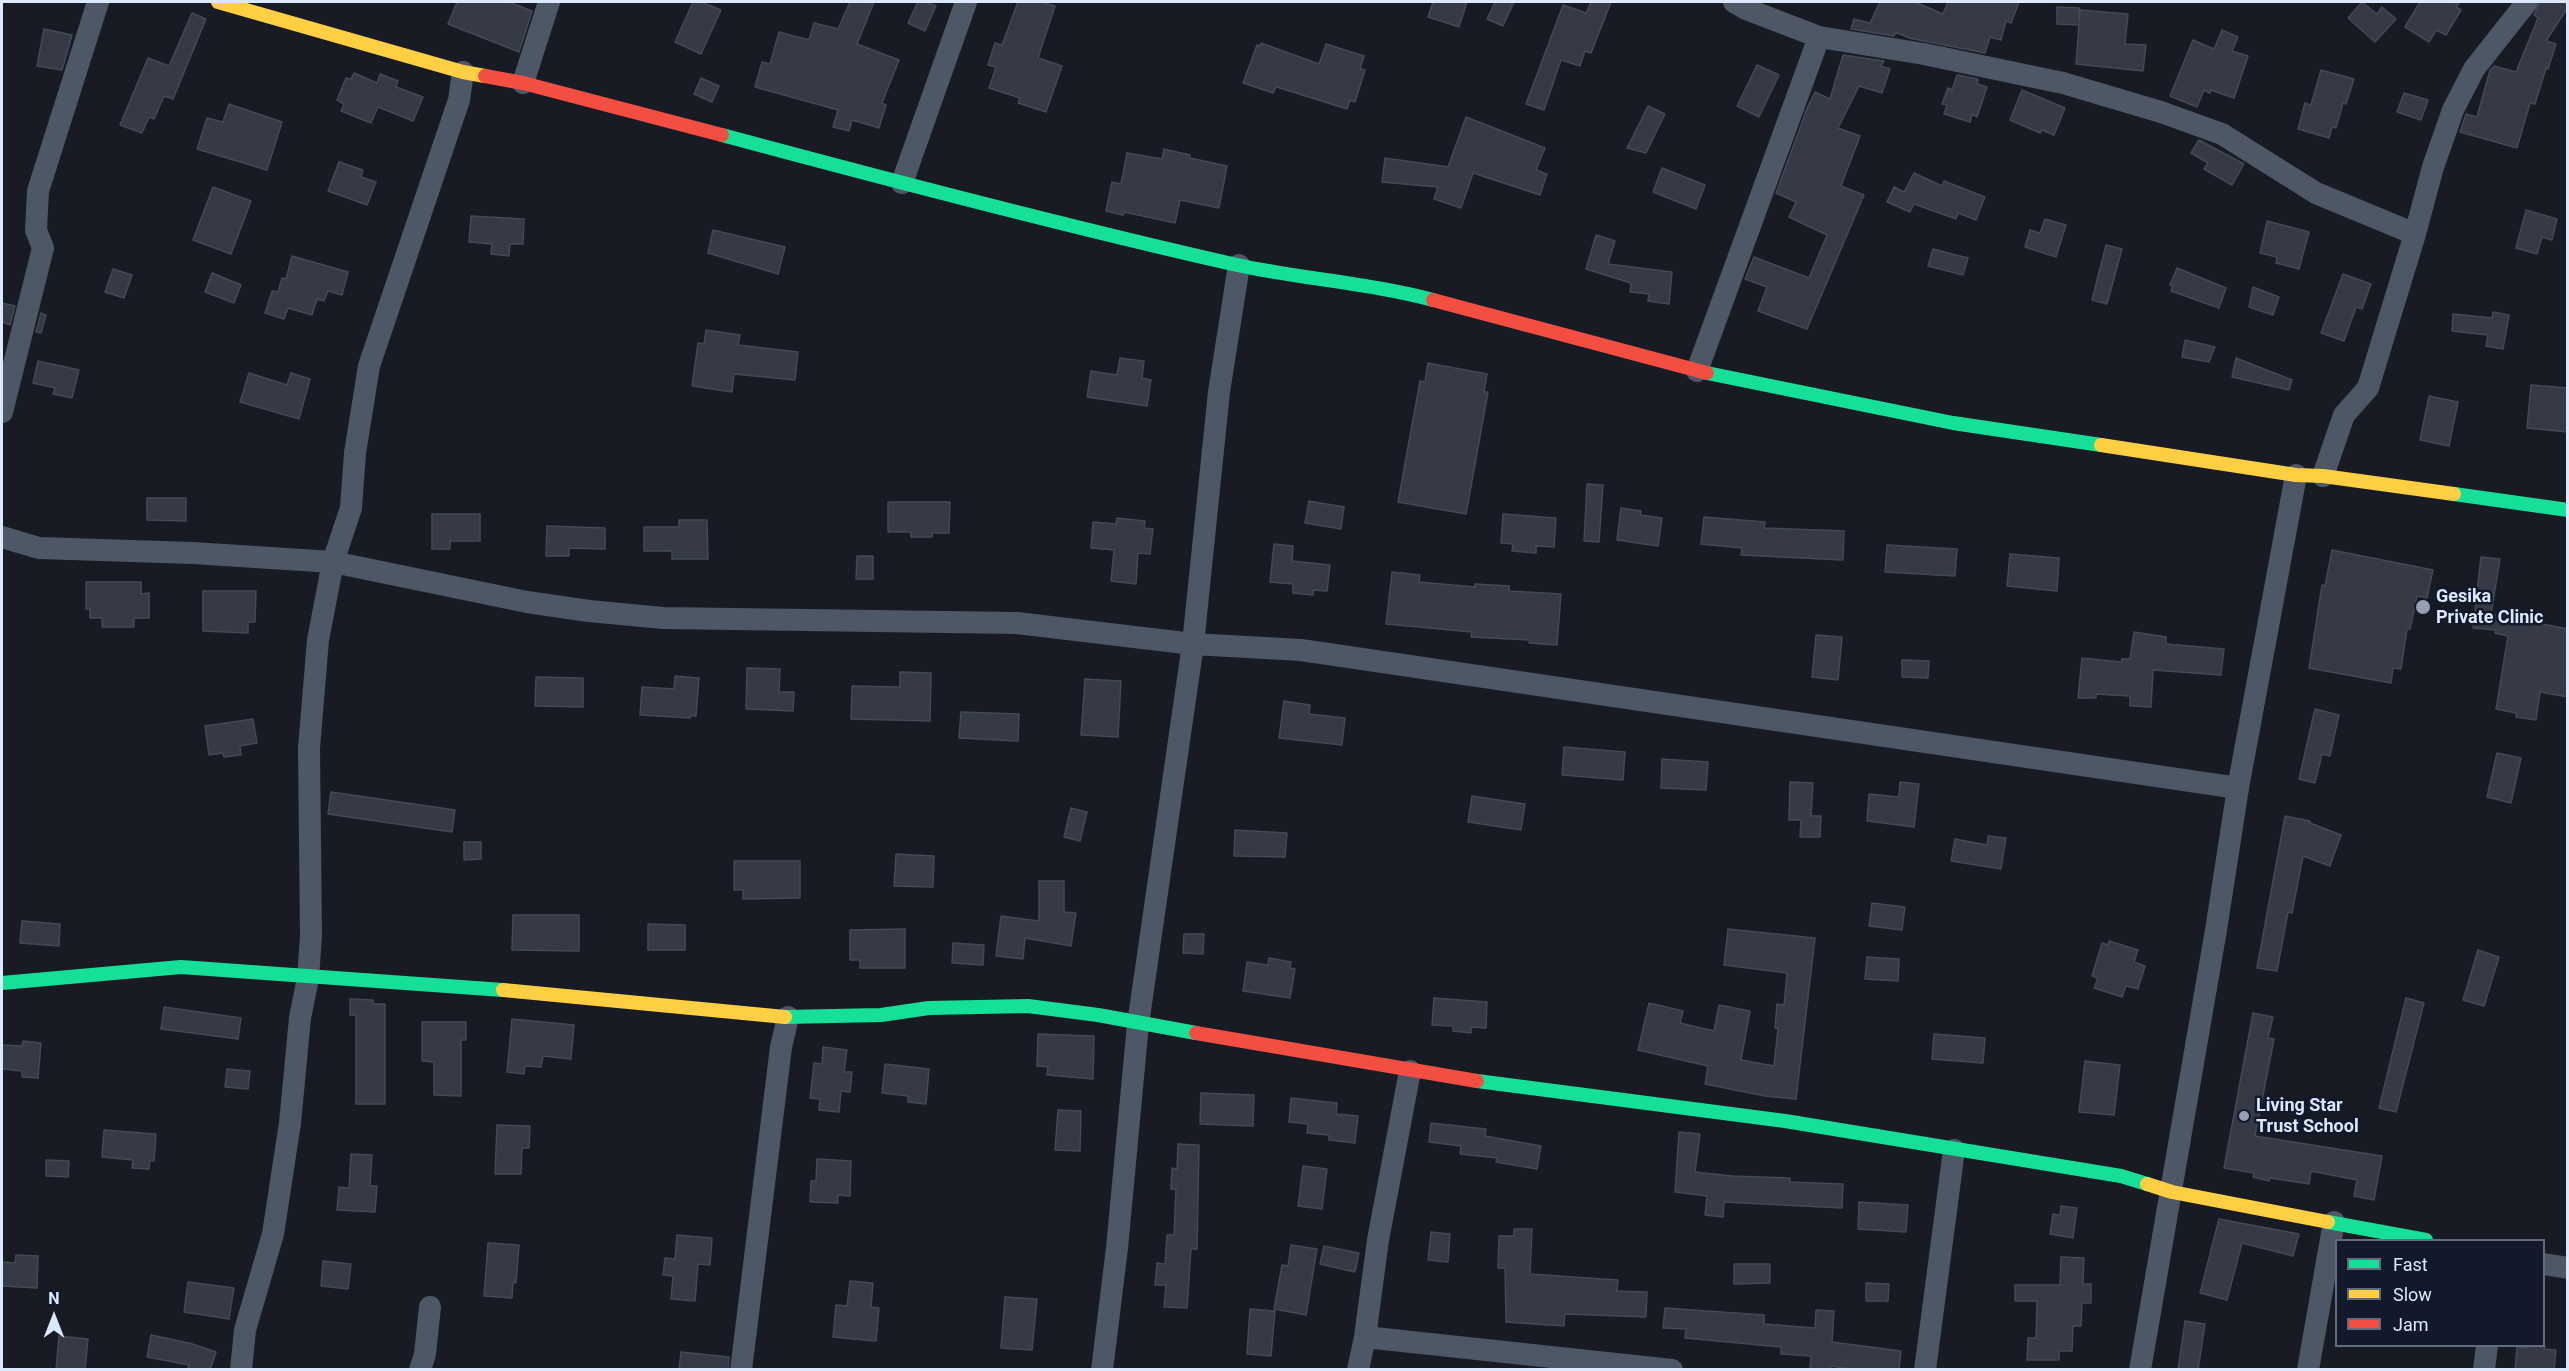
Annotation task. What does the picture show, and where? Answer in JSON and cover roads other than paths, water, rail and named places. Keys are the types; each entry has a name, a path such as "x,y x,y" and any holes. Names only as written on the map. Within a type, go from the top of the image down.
{"street":[{"path":"2,412 43,248 36,230 38,191 99,2"},
{"path":"218,2 463,72 523,82 902,183 1239,265 1402,292 1697,371 1953,423 2295,475 2323,476 2568,510"},
{"path":"523,82 549,2"},
{"path":"902,183 966,2"},
{"path":"1734,2 1746,9 1819,37 1924,54 2063,83 2161,112 2222,134 2316,193 2415,234"},
{"path":"2323,476 2343,415 2368,388 2415,234 2433,166 2453,110 2474,69 2527,2"},
{"path":"1697,371 1819,37"},
{"path":"241,1370 245,1330 273,1234 290,1123 300,1018 308,978 311,936 309,748 318,640 333,562 351,508 355,453 369,366 459,100 463,72"},
{"path":"1102,1370 1138,1024 1193,644 1220,392 1239,265"},
{"path":"2140,1370 2172,1192 2238,788 2295,475"},
{"path":"2,537 39,548 182,552 333,562 526,602 663,618 818,618 1017,623 1193,644 1301,650 2238,788"},
{"path":"2,983 181,967 308,978 476,988 788,1017 881,1015 929,1008 1028,1006 1098,1015 1410,1071 1785,1121 2121,1176 2172,1192 2421,1239"},
{"path":"741,1370 781,1047 788,1017"},
{"path":"1358,1370 1365,1337 1378,1240 1410,1071"},
{"path":"1925,1370 1954,1150"},
{"path":"2308,1370 2334,1222"},
{"path":"2545,1263 2568,1268"},
{"path":"420,1370 425,1354 430,1307"},
{"path":"1365,1337 1671,1370"},
{"path":"2484,1370 2487,1347"}],"place":[{"name":"Gesika Private Clinic","path":"2423,607"},
{"name":"Living Star Trust School","path":"2244,1116"}]}
